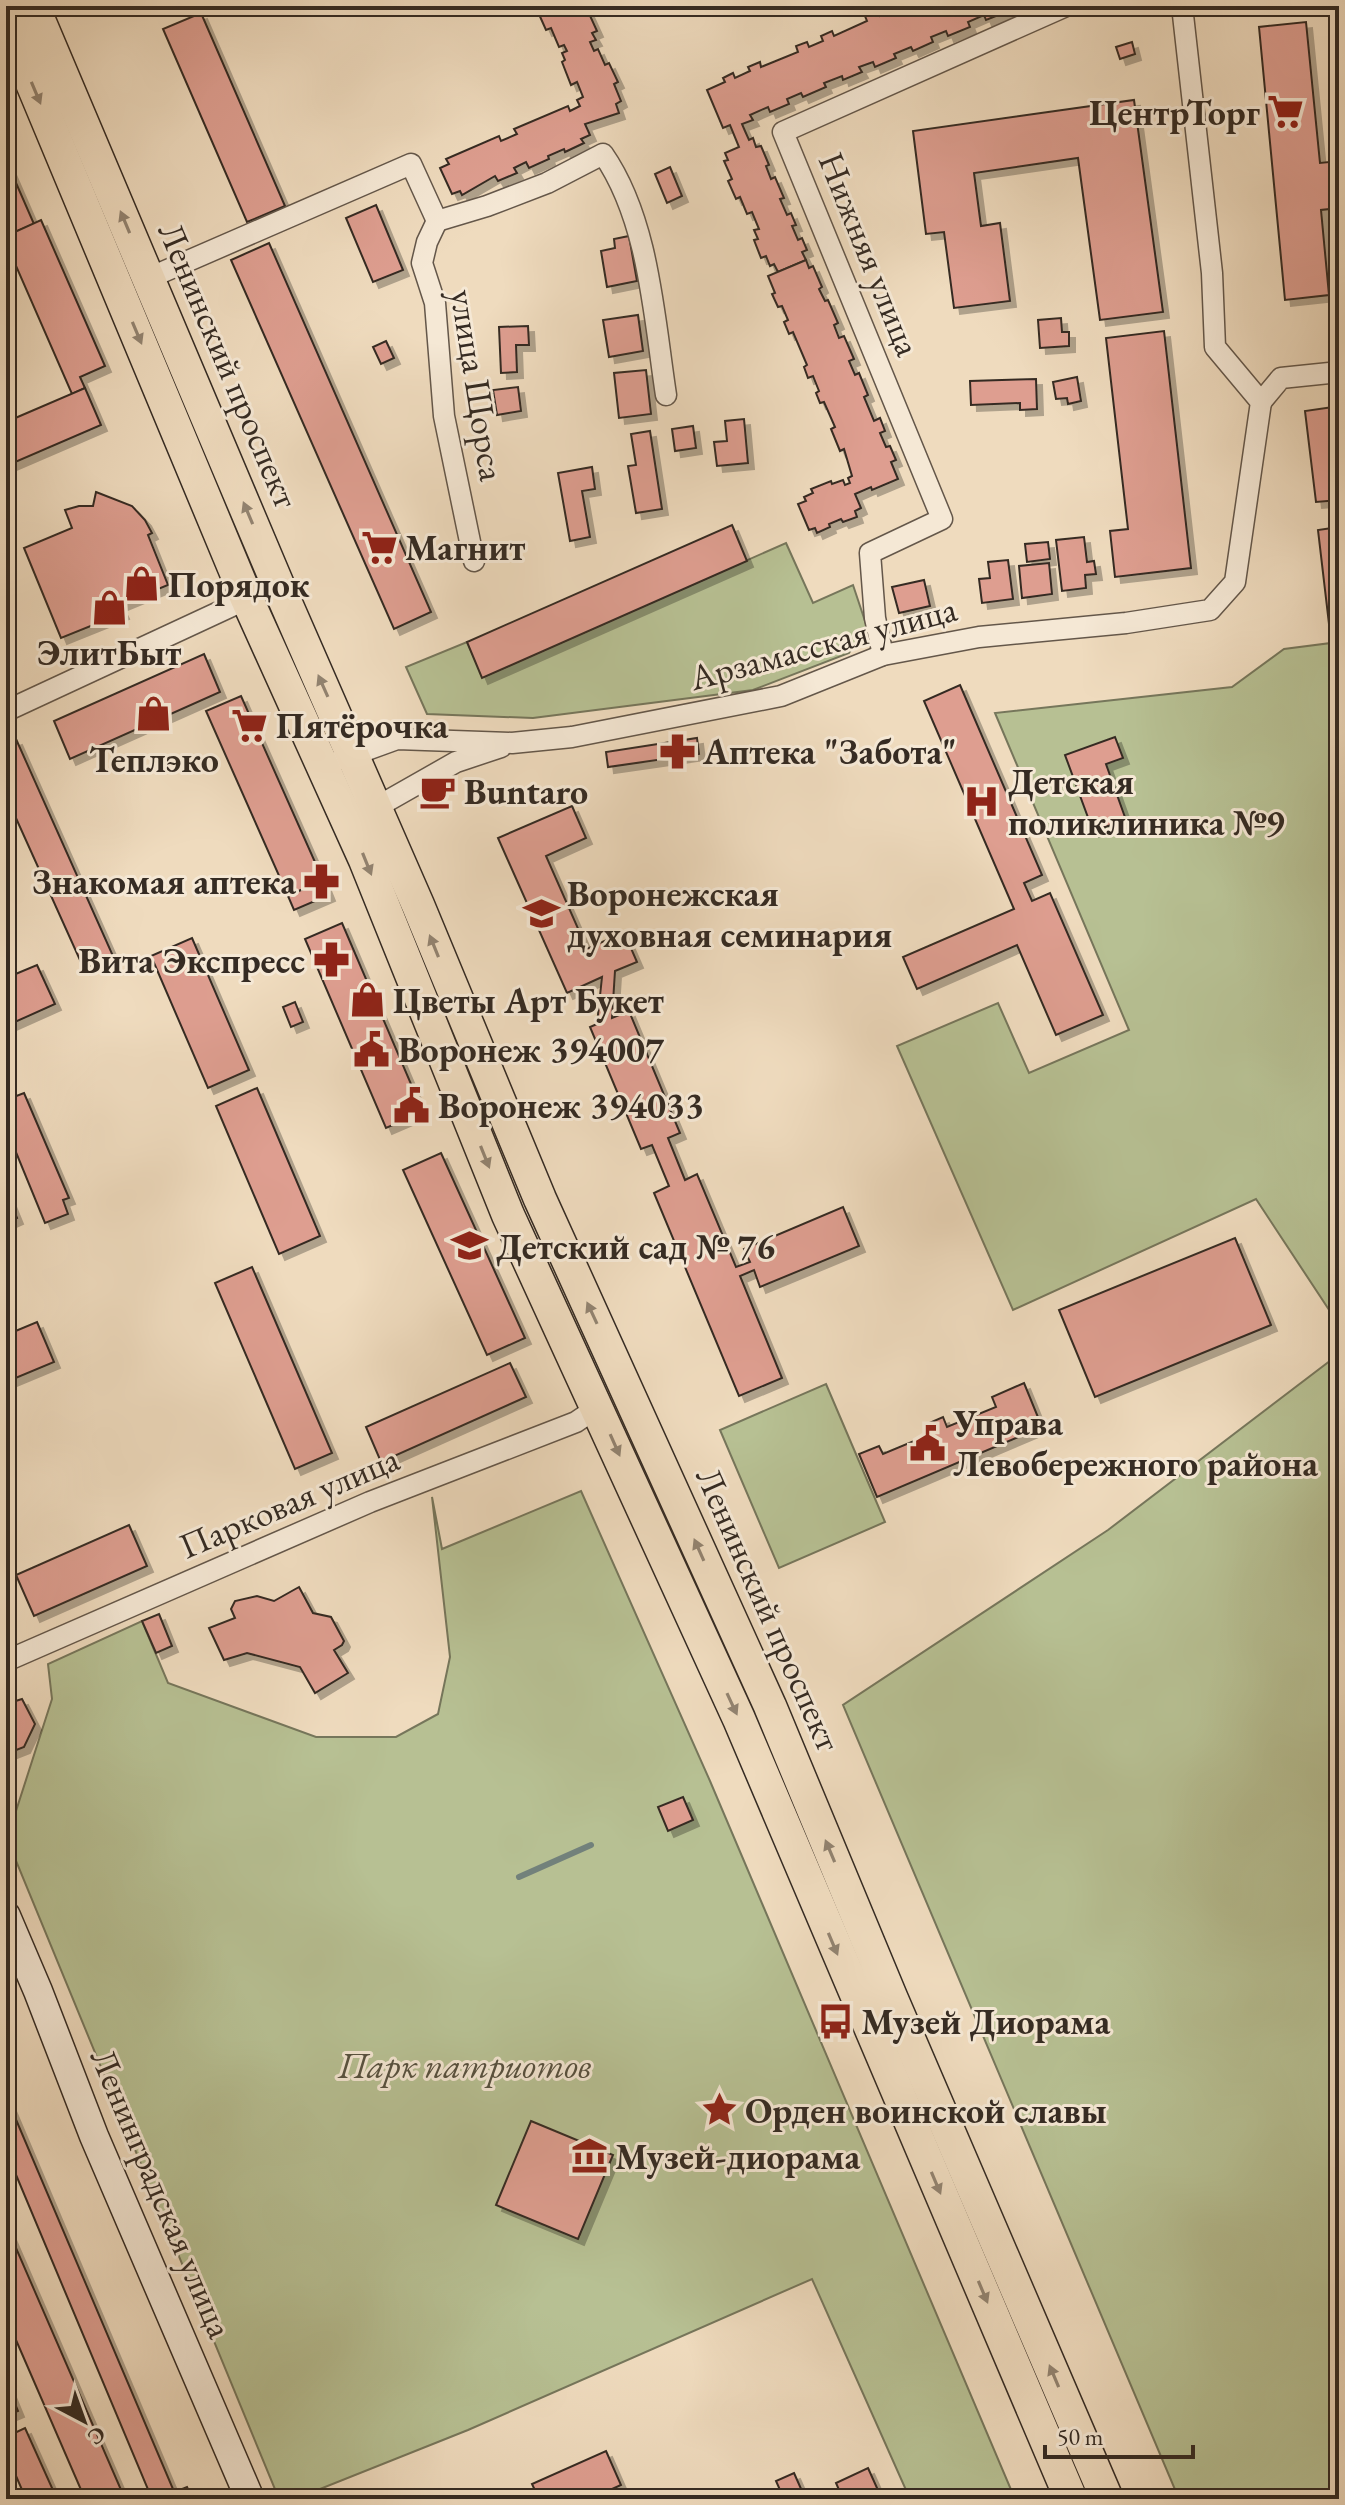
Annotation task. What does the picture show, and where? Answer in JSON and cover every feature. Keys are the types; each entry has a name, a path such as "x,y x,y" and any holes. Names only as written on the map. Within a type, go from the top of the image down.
{"main road":[{"name":"Ленинский проспект","path":"33,6 278,585 338,760 770,1706 891,1997 1107,2499"},
{"name":"Ленинский проспект","path":"6,21 247,599 338,760"},
{"name":"Ленинский проспект","path":"362,815 508,1215 739,1719 1071,2499"},
{"path":"699,1634 731,1621"},
{"name":"Ленинградская улица","path":"6,1916 94,2136 250,2499"}],"street":[{"name":"Нижняя улица","path":"883,655 875,618 870,553 942,519 783,132 1066,6"},
{"path":"1182,6 1212,273 1215,347 1261,402 1281,378 1339,372"},
{"path":"149,278 411,164 437,221 547,183 603,154 616,172 638,229 666,395"},
{"name":"улица Щорса","path":"437,221 422,263 435,303 444,416 474,561"},
{"name":"Арзамасская улица","path":"338,760 397,739 512,743 572,737 781,696 883,655 979,637 1126,623 1210,610 1235,582 1261,402"},
{"path":"6,711 247,599"},
{"name":"Арзамасская улица","path":"362,815 456,762 512,743"},
{"name":"Парковая улица","path":"6,1661 370,1502 576,1422 598,1407"}],"green space":[{"path":"786,543 813,603 853,585 867,627 849,653 753,690 533,718 427,714 406,667 467,642 483,677"},
{"path":"1339,642 1339,1325 1256,1199 1013,1310 897,1046 998,1003 1029,1073 1129,1030 995,713 1232,687 1284,649"},
{"path":"1339,1354 1339,2499 1179,2499 843,1705 1108,1530"},
{"path":"826,1384 885,1522 779,1568 720,1430"},
{"name":"Парк патриотов","path":"581,1491 710,1781 1015,2499 910,2499 812,2279 468,2430 295,2499 279,2499 7,1839 52,1699 48,1664 142,1621 168,1683 316,1737 396,1737 438,1714 450,1657 432,1497 442,1549"}],"building":[{"path":"543,6 580,6 583,11 587,9 597,31 592,33 596,40 590,42 594,51 598,49 605,65 609,63 618,82 614,84 621,101 616,104 619,113 585,124 590,135 581,139 584,143 548,156 549,159 529,168 526,162 514,168 517,173 498,181 495,176 462,195 460,191 452,194 440,168 449,164 446,159 499,136 501,141 517,134 514,129 568,106 570,111 580,106 577,100 583,97 577,82 571,85 562,62 565,60 562,53 567,51 564,45 559,47 551,28 546,30 538,12 544,10"},
{"path":"892,6 1005,6 1006,12 986,20 984,15 968,22 970,27 948,36 946,31 931,37 933,42 913,51 911,47 894,54 896,58 875,67 873,62 859,67 862,72 843,80 842,76 824,83 826,87 803,97 801,93 787,99 789,104 770,112 768,107 750,115 753,120 742,124 749,140 753,138 756,147 761,146 771,179 775,177 787,215 791,213 798,240 802,238 807,250 802,252 806,260 778,272 774,264 770,266 766,256 761,258 754,240 758,239 754,230 759,229 752,212 747,214 740,197 736,199 728,181 732,179 724,161 728,160 725,153 739,147 730,125 723,128 707,90 725,82 723,78 733,73 735,78 760,62 761,67 798,52 796,46 807,42 809,47 823,41 821,36 832,31 834,36 867,21 865,16 878,11 880,16 894,10"},
{"path":"201,13 285,206 247,222 163,29"},
{"path":"1306,22 1320,163 1339,161 1339,208 1321,210 1329,295 1285,300 1259,27"},
{"path":"1132,42 1135,54 1120,59 1116,47"},
{"path":"1134,100 1163,312 1100,320 1078,158 974,173 981,226 1000,223 1010,301 954,308 944,232 926,234 913,131"},
{"path":"6,160 34,224 6,236"},
{"path":"670,167 682,196 667,203 655,174"},
{"path":"376,205 403,270 373,282 346,218"},
{"path":"41,220 105,366 80,377 85,388 72,394 6,243 6,236"},
{"path":"629,236 637,281 607,287 601,251 615,248 614,239"},
{"path":"269,243 431,612 394,629 231,260"},
{"path":"806,260 809,268 813,266 822,287 819,289 825,301 828,300 838,323 834,325 839,338 844,336 854,359 849,361 855,375 859,373 874,421 880,418 885,431 880,433 896,460 891,462 898,479 855,494 861,508 855,511 857,517 843,522 841,519 817,533 815,528 809,530 798,504 813,493 811,489 831,481 832,484 843,480 845,485 850,483 848,478 852,476 844,449 840,451 831,429 835,427 824,402 820,403 813,376 808,378 804,367 807,365 793,332 789,334 784,322 788,320 772,294 775,293 768,276"},
{"path":"638,315 643,351 609,357 603,320"},
{"path":"1061,318 1062,332 1069,332 1069,346 1040,348 1038,320"},
{"path":"528,326 529,345 516,345 517,372 501,373 499,327"},
{"path":"1164,331 1191,568 1115,577 1110,531 1128,529 1106,338"},
{"path":"386,341 394,358 381,364 373,347"},
{"path":"646,370 651,414 619,418 614,373"},
{"path":"1077,377 1081,401 1068,404 1067,398 1056,399 1053,382"},
{"path":"1036,379 1037,409 1020,410 1020,403 971,405 970,381"},
{"path":"518,387 521,411 497,415 493,390"},
{"path":"85,388 101,425 6,466 6,422"},
{"path":"1339,407 1339,500 1316,502 1305,411"},
{"path":"744,419 748,463 717,466 714,442 727,441 725,421"},
{"path":"693,426 696,448 675,451 672,429"},
{"path":"650,431 662,509 636,513 628,466 636,465 631,434"},
{"path":"592,467 595,489 582,491 590,537 570,541 558,473"},
{"path":"96,492 132,506 145,520 168,585 119,605 123,613 61,638 24,548 72,528 65,510 93,506"},
{"path":"732,525 747,561 482,678 467,642"},
{"path":"1339,527 1339,640 1331,641 1318,530"},
{"path":"1084,537 1087,562 1094,561 1096,574 1085,575 1086,588 1062,591 1056,540"},
{"path":"1048,542 1050,559 1027,562 1025,544"},
{"path":"1008,560 1013,599 982,603 979,579 990,578 988,562"},
{"path":"1049,563 1052,594 1022,598 1019,566"},
{"path":"924,580 930,606 899,613 892,587"},
{"path":"204,654 220,692 70,759 54,721"},
{"path":"960,685 1042,875 1024,883 1032,901 1050,893 1103,1015 1056,1035 1017,945 917,989 903,957 1014,909 924,701"},
{"path":"241,696 323,880 288,896 206,711"},
{"path":"1115,737 1123,758 1106,764 1126,820 1093,831 1065,755"},
{"path":"697,738 699,754 608,767 606,752"},
{"path":"16,739 113,956 84,969 6,796 6,743"},
{"path":"572,806 586,838 546,856 587,949 624,932 637,962 615,971 612,1018 629,1011 680,1133 668,1138 685,1180 697,1174 736,1267 750,1262 744,1249 843,1207 859,1246 760,1287 754,1270 740,1276 782,1378 739,1396 654,1193 669,1186 652,1145 641,1149 590,1027 597,1024 602,977 567,993 498,838"},
{"path":"323,880 329,895 294,910 288,896"},
{"path":"342,923 423,1112 386,1128 305,939"},
{"path":"192,938 249,1070 208,1088 151,956"},
{"path":"37,965 55,1004 6,1026 6,978"},
{"path":"295,1002 303,1022 291,1027 283,1007"},
{"path":"257,1088 320,1236 279,1254 216,1106"},
{"path":"24,1093 69,1198 63,1200 68,1214 45,1223 11,1140 6,1142 6,1100"},
{"path":"441,1153 525,1338 487,1355 403,1170"},
{"path":"10,1201 17,1218 6,1223 6,1203"},
{"path":"1235,1238 1271,1325 1095,1397 1059,1310"},
{"path":"252,1267 332,1453 295,1469 215,1283"},
{"path":"37,1322 54,1362 6,1382 6,1335"},
{"path":"510,1363 526,1397 381,1462 366,1427"},
{"path":"1024,1383 1042,1427 877,1497 859,1454 879,1446 883,1454 931,1434 927,1424 943,1417 947,1427 996,1407 992,1397"},
{"path":"129,1525 147,1566 34,1616 16,1575"},
{"path":"299,1587 313,1613 331,1617 344,1641 334,1650 348,1673 315,1693 300,1667 247,1653 224,1660 209,1628 235,1618 231,1609 235,1601 257,1596 274,1601"},
{"path":"159,1614 172,1646 156,1653 142,1621"},
{"path":"22,1699 35,1724 24,1747 6,1754 6,1704"},
{"path":"683,1797 693,1820 668,1831 658,1807"},
{"path":"6,2096 173,2489 152,2499 6,2151"},
{"path":"531,2121 613,2155 578,2239 496,2205"},
{"path":"6,2225 125,2499 85,2499 6,2317"},
{"path":"6,2382 18,2411 6,2416"},
{"path":"25,2428 57,2499 26,2499 6,2453 6,2437"},
{"path":"606,2451 621,2485 590,2499 539,2499 532,2484"},
{"path":"868,2468 882,2499 843,2499 836,2483"},
{"path":"794,2473 802,2491 784,2499 776,2481"},
{"path":"187,2487 192,2499 157,2499"}],"waterway":[{"path":"519,1877 591,1845"}],"place":[{"name":"ЦентрТорг","path":"1286,112"},
{"name":"Магнит","path":"379,547"},
{"name":"Порядок","path":"142,584"},
{"name":"ЭлитБыт","path":"109,607"},
{"name":"Теплэко","path":"154,714"},
{"name":"Пятёрочка","path":"250,725"},
{"name":"Аптека \"Забота\"","path":"677,751"},
{"name":"Buntaro","path":"438,791"},
{"name":"Детская поликлиника №9","path":"982,802"},
{"name":"Знакомая аптека","path":"322,881"},
{"name":"Воронежская духовная семинария","path":"541,914"},
{"name":"Вита Экспресс","path":"331,960"},
{"name":"Цветы Арт Букет","path":"367,1000"},
{"name":"Воронеж 394007","path":"372,1049"},
{"name":"Воронеж 394033","path":"412,1105"},
{"name":"Детский сад № 76","path":"470,1246"},
{"name":"Управа Левобережного района","path":"927,1443"},
{"name":"Музей Диорама","path":"835,2021"},
{"name":"Орден воинской славы","path":"719,2110"},
{"name":"Музей-диорама","path":"589,2156"}]}
